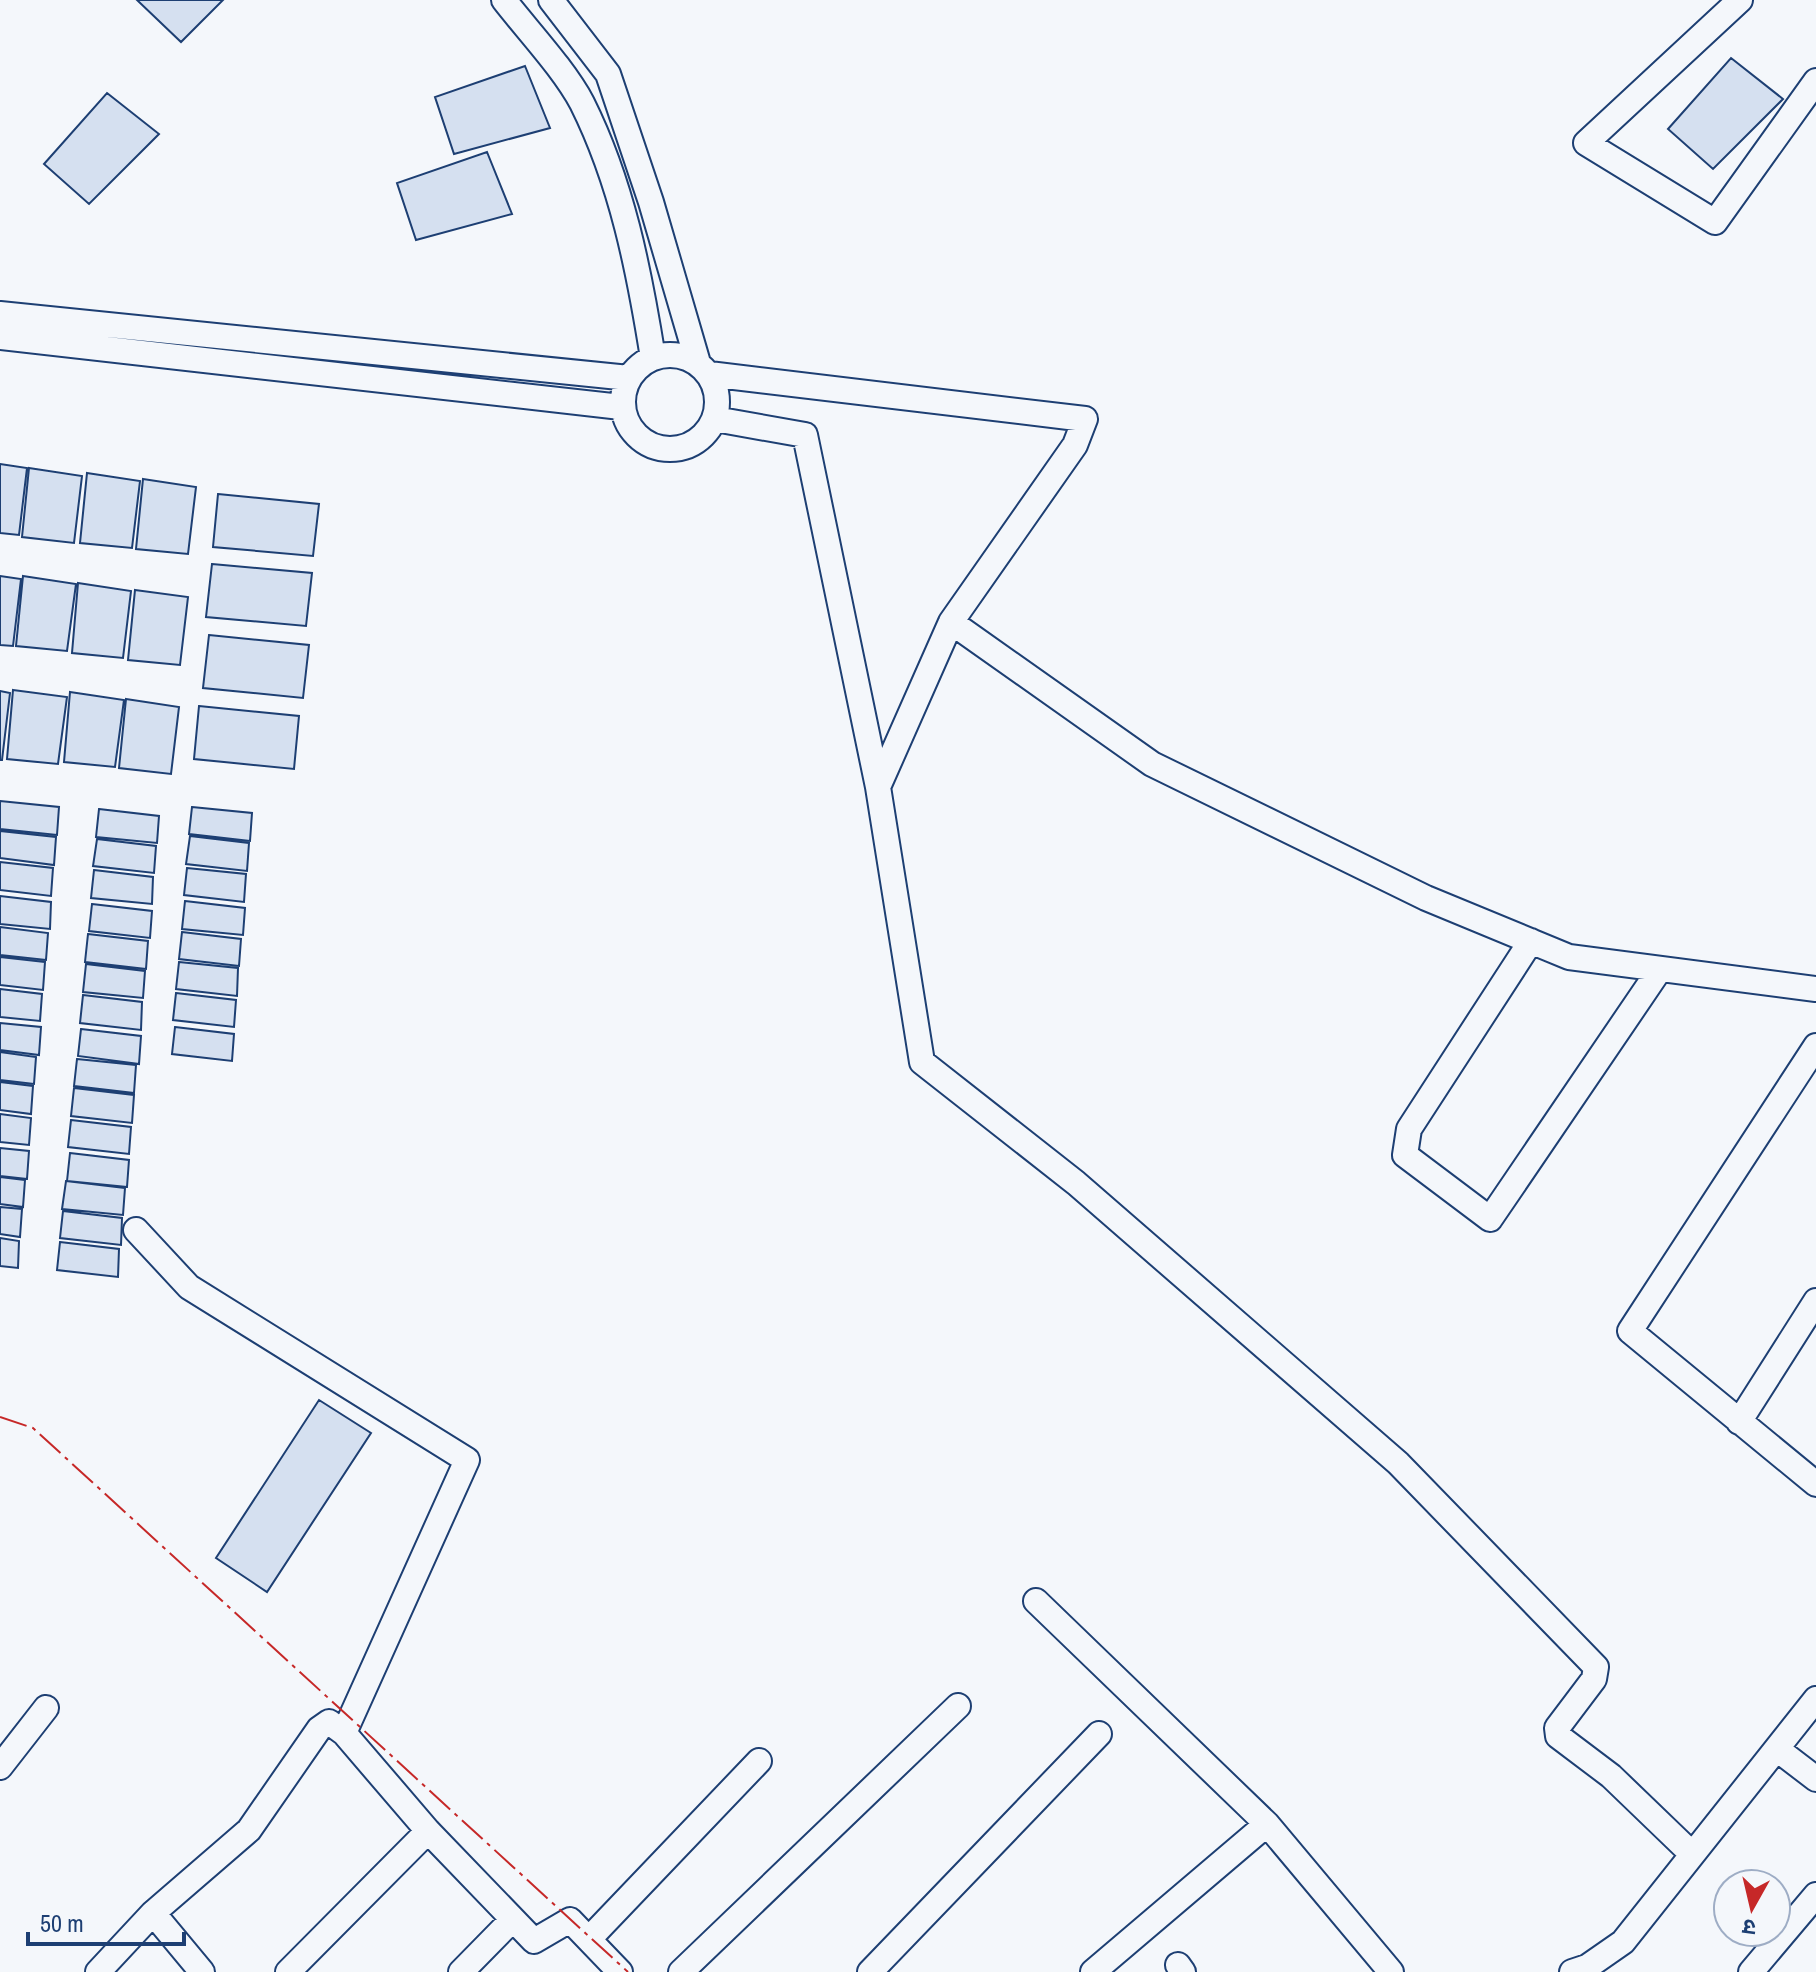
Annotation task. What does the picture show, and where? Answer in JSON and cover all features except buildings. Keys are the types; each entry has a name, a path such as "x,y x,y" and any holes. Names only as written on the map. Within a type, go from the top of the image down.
{"street":[{"path":"504,0 580,101 612,174 639,269 653,358"},
{"path":"551,0 608,74 704,369 718,404 715,419 696,443 665,450 637,436 621,407 629,378 653,358 684,356 704,369 1085,419 1075,445 951,622 878,787"},
{"path":"1740,0 1586,143 1715,222 1816,81"},
{"path":"0,314 629,378"},
{"path":"0,337 621,407"},
{"path":"715,419 805,435 878,787 922,1062 1076,1183 1375,1442 1496,1562 1596,1667 1594,1679 1557,1728 1558,1736 1611,1776 1692,1854"},
{"path":"951,622 1152,764 1426,898 1569,957 1816,989"},
{"path":"1531,941 1409,1129 1405,1155 1490,1219 1660,969"},
{"path":"1816,1046 1630,1331 1816,1484"},
{"path":"136,1230 189,1287 467,1460 344,1733"},
{"path":"1739,1422 1816,1301"},
{"path":"1036,1601 1267,1824 1391,1972"},
{"path":"1572,1972 1587,1967 1623,1942 1816,1699"},
{"path":"681,1972 958,1706"},
{"path":"0,1767 46,1708"},
{"path":"98,1972 153,1913 249,1830 319,1729 329,1722 344,1733 428,1831 511,1921 534,1941 570,1920 620,1972"},
{"path":"870,1972 1099,1734"},
{"path":"1777,1749 1816,1779"},
{"path":"589,1939 759,1761"},
{"path":"1093,1972 1267,1824"},
{"path":"288,1972 428,1831"},
{"path":"1751,1972 1816,1895"},
{"path":"153,1913 202,1972"},
{"path":"461,1972 511,1921"}],"power":[{"path":"0,1417 33,1428 628,1972"}]}
